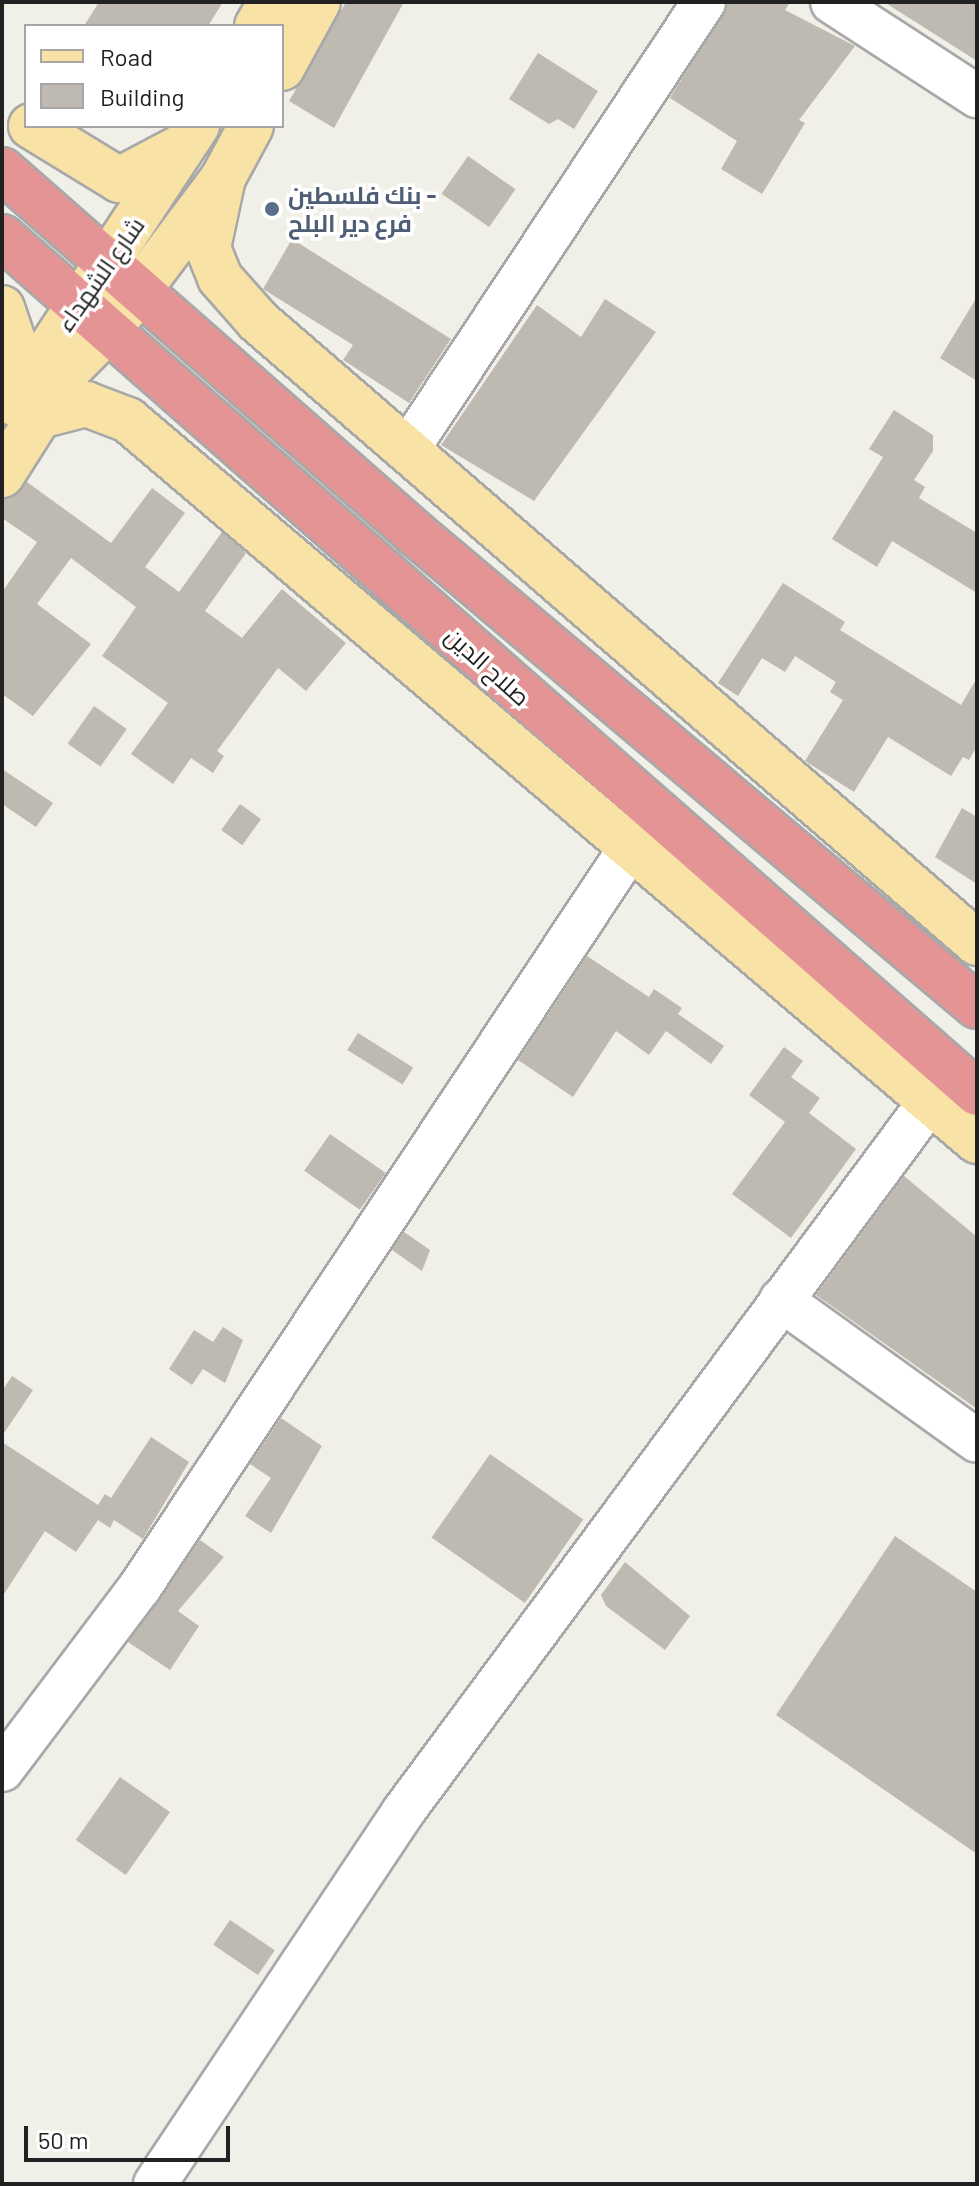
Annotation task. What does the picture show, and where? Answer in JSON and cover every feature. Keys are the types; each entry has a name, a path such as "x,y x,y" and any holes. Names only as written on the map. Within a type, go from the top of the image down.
{"highway":[{"path":"2,170 126,273 416,534 977,1006"},
{"name":"صلاح الدين","path":"2,237 97,313 670,829 952,1089"}],"main road":[{"path":"258,24 271,2"},
{"path":"284,64 318,2"},
{"path":"2,103 24,120"},
{"path":"34,128 119,180 192,135"},
{"name":"شارع الشهداء","path":"2,475 19,414 126,273 223,178 250,128"},
{"name":"شارع الشهداء","path":"126,273 192,135"},
{"path":"223,178 207,227 220,278 307,368 408,449 977,943"},
{"path":"2,308 15,346 19,414 86,404 128,420 630,848 952,1089 977,1141"}],"street":[{"path":"408,449 704,2"},
{"path":"832,2 977,96"},
{"path":"2,1770 140,1587 630,848 670,829"},
{"path":"155,2184 403,1812 781,1300 952,1089"},
{"path":"781,1300 977,1441"}],"building":[{"path":"99,2 223,2 209,24 85,24"},
{"path":"346,2 404,2 334,128 289,101"},
{"path":"729,2 790,2 785,10 855,46 799,120 805,123 762,194 721,169 737,141 670,98"},
{"path":"884,2 977,2 977,61"},
{"path":"538,53 598,91 574,129 558,119 549,124 509,99"},
{"path":"468,156 516,189 489,227 442,194"},
{"path":"292,239 451,339 409,403 343,360 353,345 263,289"},
{"path":"977,297 977,381 940,358"},
{"path":"605,299 656,332 534,501 441,445 537,305 581,337"},
{"path":"894,410 933,435 933,451 914,480 925,487 919,498 977,533 977,593 892,541 877,567 832,539 883,457 869,449"},
{"path":"27,482 111,543 152,488 185,513 145,567 179,592 222,532 246,553 205,611 242,638 282,589 346,643 306,691 278,668 217,751 224,756 213,773 191,758 173,784 131,754 168,703 102,656 136,607 71,558 37,604 91,644 33,716 2,694 2,592 37,542 2,518 2,500"},
{"path":"783,583 845,622 840,630 961,705 977,678 977,746 969,760 963,757 951,776 888,737 854,792 805,761 843,700 830,692 836,682 795,656 785,672 762,658 738,696 718,683"},
{"path":"94,706 127,729 100,767 68,744"},
{"path":"2,769 53,803 36,827 2,804"},
{"path":"240,804 261,819 242,845 221,830"},
{"path":"962,808 977,817 977,884 935,857"},
{"path":"587,956 649,997 654,989 682,1008 678,1014 724,1046 711,1064 666,1031 649,1055 616,1031 573,1097 518,1060"},
{"path":"358,1033 413,1067 403,1084 347,1050"},
{"path":"784,1047 803,1061 791,1077 820,1098 809,1113 856,1149 791,1238 732,1194 785,1122 749,1095"},
{"path":"330,1134 386,1173 360,1210 304,1171"},
{"path":"904,1176 977,1237 977,1409 816,1295"},
{"path":"404,1232 430,1250 422,1271 392,1250"},
{"path":"223,1327 243,1340 225,1383 203,1369 192,1385 169,1369 194,1330 213,1342"},
{"path":"12,1376 33,1390 2,1436 2,1391"},
{"path":"281,1418 322,1446 271,1533 245,1516 271,1478 250,1464"},
{"path":"151,1437 189,1462 143,1539 114,1520 110,1528 98,1520 76,1552 45,1531 2,1597 2,1442 98,1505 105,1494 111,1498"},
{"path":"490,1454 583,1519 525,1603 431,1538"},
{"path":"895,1536 977,1592 977,1854 776,1715"},
{"path":"200,1540 224,1557 178,1611 199,1626 170,1670 128,1642"},
{"path":"625,1562 690,1616 665,1650 606,1606 601,1595"},
{"path":"120,1777 170,1812 126,1875 76,1840"},
{"path":"230,1920 275,1950 258,1975 213,1945"}],"place":[{"name":"بنك فلسطين - فرع دير البلح","path":"272,209"}]}
